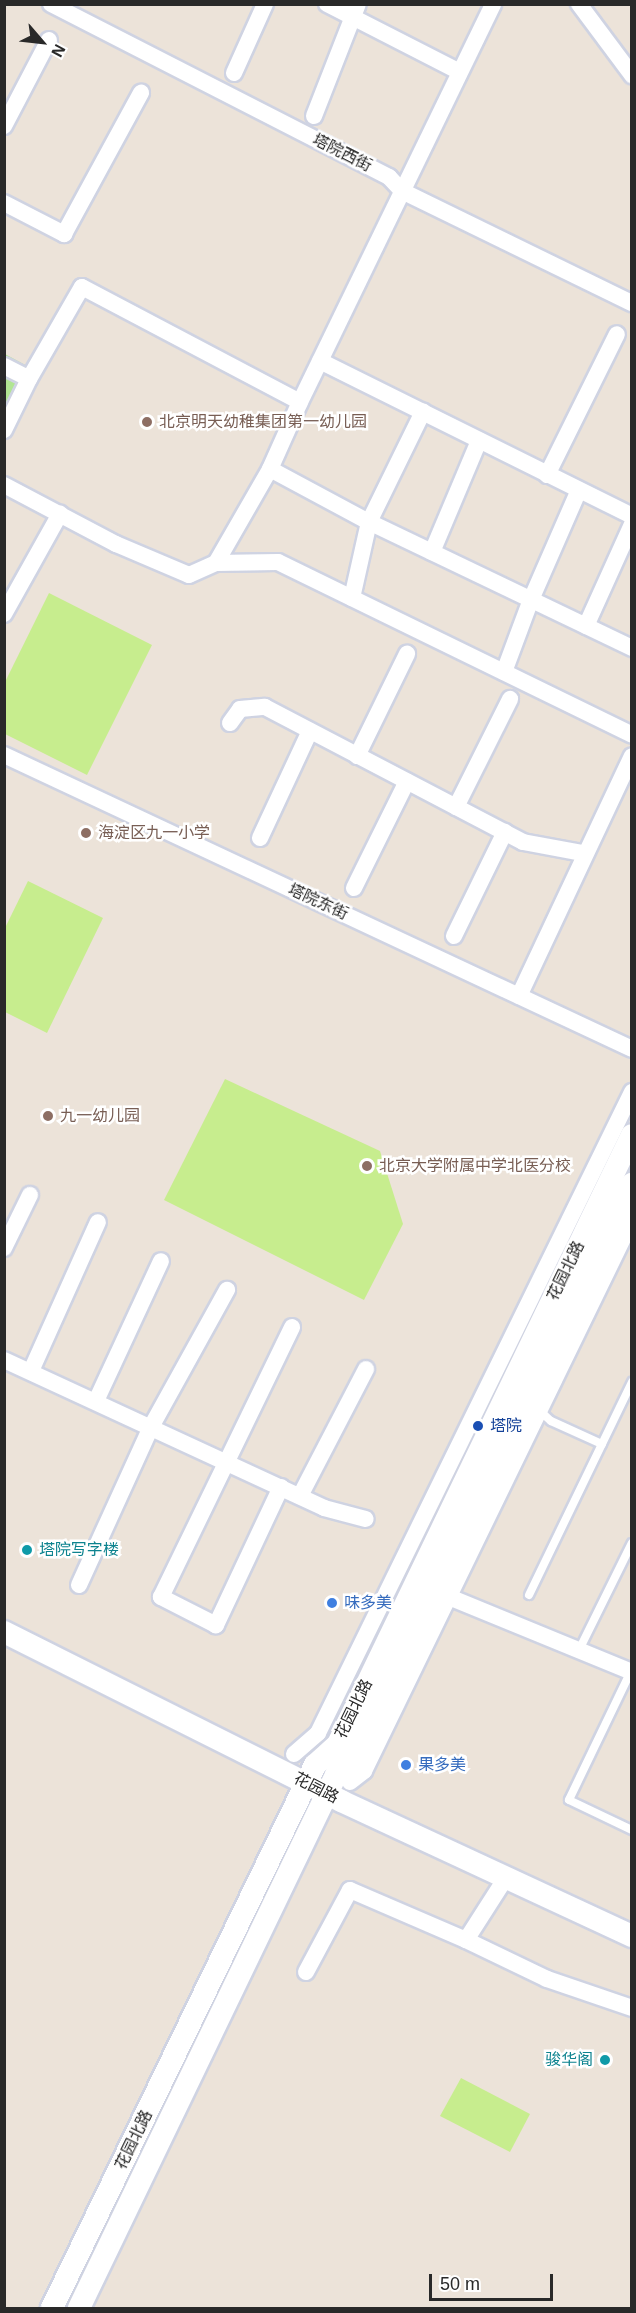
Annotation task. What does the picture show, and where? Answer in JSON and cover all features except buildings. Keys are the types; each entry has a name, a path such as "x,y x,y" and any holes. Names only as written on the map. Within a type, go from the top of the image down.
{"street":[{"name":"塔院西街","path":"51,4 389,177 402,191 632,303"},
{"path":"234,74 265,4"},
{"path":"327,4 355,11 460,72"},
{"path":"216,563 270,469 320,360 493,4"},
{"path":"579,4 632,75"},
{"path":"314,116 355,11"},
{"path":"4,126 49,40"},
{"path":"6,207 64,234 141,93"},
{"path":"4,430 29,379 82,287 300,402"},
{"path":"547,475 617,334"},
{"path":"320,360 632,516"},
{"path":"4,366 29,379"},
{"path":"352,598 369,522 423,412"},
{"path":"432,552 479,441"},
{"path":"270,469 369,522 530,602 632,648"},
{"path":"4,485 116,544 189,575 216,563 278,562 632,735"},
{"path":"504,672 530,602 579,490"},
{"path":"4,614 60,514"},
{"path":"586,626 632,524"},
{"path":"357,756 407,654"},
{"path":"456,807 510,699"},
{"path":"230,723 240,709 265,708 523,842 583,853"},
{"path":"260,838 310,731"},
{"name":"塔院东街","path":"4,755 632,1049"},
{"path":"519,996 583,853 632,756"},
{"path":"354,888 407,781"},
{"path":"454,936 505,832"},
{"path":"294,1754 318,1733 632,1092"},
{"name":"花园北路","path":"52,2308 315,1765 338,1744 632,1135"},
{"name":"花园北路","path":"79,2308 336,1775 356,1751 442,1592 532,1407 632,1184"},
{"path":"4,1248 30,1195"},
{"path":"532,1407 632,1220"},
{"path":"31,1371 98,1222"},
{"path":"96,1401 161,1261"},
{"path":"79,1585 151,1427 227,1290"},
{"path":"281,1487 216,1625 160,1597 292,1327"},
{"path":"4,1360 300,1496 366,1519"},
{"path":"300,1496 366,1369"},
{"path":"350,1782 364,1771 442,1592 580,1648 631,1672"},
{"name":"花园路","path":"4,1632 327,1794 632,1935"},
{"path":"466,1940 507,1876"},
{"path":"306,1972 350,1890 466,1940 547,1979 632,2008"}],"lane":[{"path":"529,1595 632,1382"},
{"path":"532,1407 551,1421 602,1444"},
{"path":"580,1648 632,1543"},
{"path":"631,1672 569,1800 632,1830"}],"green space":[{"path":"5,354 27,366 5,410"},
{"path":"49,593 152,645 87,775 5,734 5,682"},
{"path":"28,881 103,918 47,1033 5,1012 5,928"},
{"path":"225,1079 380,1151 403,1224 364,1300 164,1200"},
{"path":"461,2078 530,2114 510,2152 440,2116"}],"place":[{"name":"北京明天幼稚集团第一幼儿园","path":"147,422"},
{"name":"海淀区九一小学","path":"86,833"},
{"name":"九一幼儿园","path":"48,1116"},
{"name":"北京大学附属中学北医分校","path":"367,1166"},
{"name":"塔院","path":"478,1426"},
{"name":"塔院写字楼","path":"27,1550"},
{"name":"味多美","path":"332,1603"},
{"name":"果多美","path":"406,1765"},
{"name":"骏华阁","path":"605,2060"}]}
